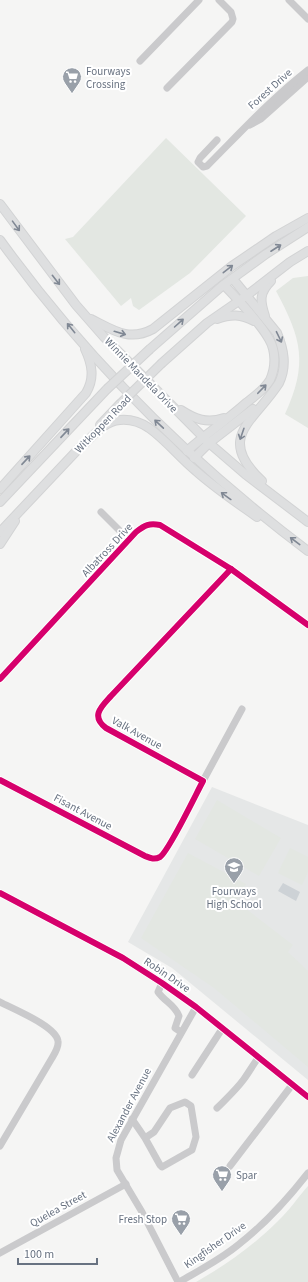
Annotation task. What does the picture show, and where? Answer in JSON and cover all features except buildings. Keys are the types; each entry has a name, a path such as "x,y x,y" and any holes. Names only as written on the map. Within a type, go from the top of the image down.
{"main road":[{"name":"Winnie Mandela Drive","path":"0,204 32,249 85,316 168,402 202,437 245,474 308,522"},
{"path":"85,316 122,334 131,335 146,333 232,266 270,240 308,218"},
{"name":"Witkoppen Road","path":"0,502 107,390 150,349 224,285 266,254 308,227"},
{"name":"Winnie Mandela Drive","path":"0,240 82,342 144,410 194,458 282,532 308,551"},
{"name":"Witkoppen Road","path":"0,532 120,404 162,363 207,324 290,262 308,251"},
{"path":"266,319 261,305 262,294 267,285 290,262"},
{"path":"233,279 277,333 282,344 284,358 282,376 274,390 251,417 243,430 240,440 242,455 251,470 296,514"},
{"path":"187,451 202,437 261,391 273,373 273,349 269,339 224,285"},
{"path":"207,324 225,316 237,315 256,322"},
{"path":"0,489 86,393 90,384 92,368 82,342"},
{"path":"168,402 199,420 217,421 232,415"},
{"path":"194,458 209,443 263,402"},
{"path":"81,447 103,427 111,422 126,420 138,422 148,428 223,493 270,526 282,532"},
{"path":"0,544 12,528 18,513"}],"street":[{"path":"140,61 199,0"},
{"path":"168,88 232,22 233,16 231,12 219,0"},
{"path":"289,0 308,19"},
{"path":"296,0 308,12"},
{"name":"Forest Drive","path":"217,140 200,158 198,162 200,166 207,166 248,126 258,114 290,84 308,70"},
{"name":"Forest Drive","path":"248,126 256,123 308,78"},
{"path":"101,512 129,540"},
{"name":"Albatross Drive","path":"0,679 129,540 144,525 150,523 160,525 231,569 308,625"},
{"name":"Valk Avenue","path":"203,781 106,728 99,721 98,713 100,708 111,696 231,569"},
{"path":"203,781 242,709"},
{"name":"Fisant Avenue","path":"0,780 152,859 157,858 164,853 203,781"},
{"name":"Robin Drive","path":"0,893 123,958 162,983 196,1007 308,1097"},
{"path":"162,983 158,992 174,1006 179,1016 175,1028 182,1032"},
{"path":"0,1002 37,1021 52,1031 56,1035 58,1044 52,1058 0,1146"},
{"name":"Alexander Avenue","path":"179,1281 142,1212 117,1170 116,1158 121,1140 132,1119 196,1007"},
{"path":"192,1075 222,1029"},
{"path":"217,1108 231,1095 258,1058"},
{"path":"230,1166 292,1085"},
{"path":"132,1119 162,1167 192,1150 196,1137 191,1106 185,1102 170,1108 154,1132 145,1138"},
{"name":"Kingfisher Drive","path":"179,1281 237,1246 269,1218 308,1173"},
{"name":"Quelea Street","path":"0,1253 126,1184"}],"shaded area":[{"path":"166,138 246,216 190,273 139,310 133,306 131,298 121,306 65,239 73,237"},
{"path":"308,276 308,428 285,414 297,380 299,352 292,323 276,291 293,278"},
{"name":"Fourways High School","path":"212,787 308,825 308,1080 172,968 128,942"},
{"path":"217,800 281,838 259,876 195,839"},
{"path":"290,848 308,857 308,872 302,885 278,873"},
{"path":"188,853 246,884 236,901 293,945 288,952 308,971 308,1067 214,988 141,938"},
{"path":"283,883 300,892 296,901 278,891"},
{"path":"308,1186 308,1282 196,1282 229,1262 259,1239 282,1217"}],"cycle path":[{"path":"0,679 136,532 150,524 160,525 231,569 308,625"},
{"path":"0,780 145,856 154,859 160,857 176,834 203,781 106,728 101,724 98,715 101,707 111,696 231,569"},
{"path":"0,893 123,958 162,983 196,1007 308,1097"}],"place":[{"name":"Fourways Crossing","path":"72,94"},
{"name":"Fourways High School","path":"234,884"},
{"name":"Spar","path":"222,1192"},
{"name":"Fresh Stop","path":"181,1236"}]}
